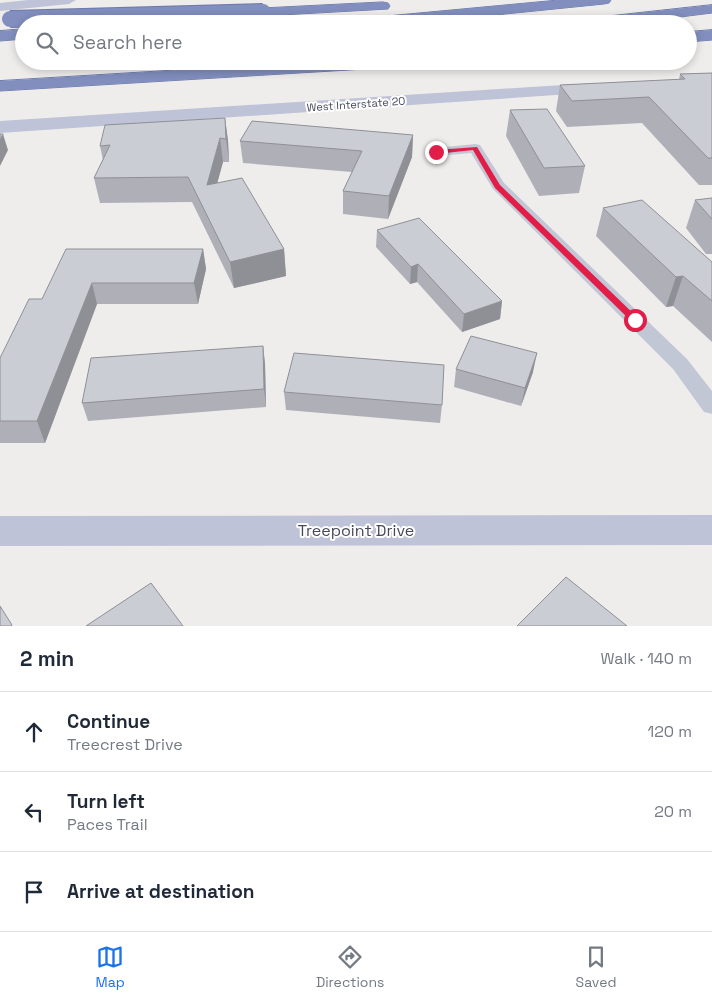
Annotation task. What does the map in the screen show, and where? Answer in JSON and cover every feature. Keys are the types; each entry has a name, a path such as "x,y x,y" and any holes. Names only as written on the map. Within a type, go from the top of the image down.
{"highway":[{"path":"204,15 307,0"},
{"path":"166,15 494,0"},
{"path":"449,15 604,0"},
{"path":"660,15 712,9"},
{"path":"0,36 15,35"},
{"path":"697,36 712,35"},
{"path":"0,51 15,50"},
{"path":"0,75 63,70"},
{"path":"0,86 266,70"}],"main road":[{"path":"0,6 69,0"},
{"name":"West Interstate 20","path":"0,127 608,87"},
{"name":"Treepoint Drive","path":"0,531 712,530"}],"street":[{"path":"436,152 475,148 498,186 680,364 705,394 712,406"}],"building":[{"path":"712,73 712,158 708,158 649,97 572,101 560,85 685,79 680,74"},
{"path":"547,109 585,166 544,168 510,110"},
{"path":"225,118 226,139 220,138 207,185 242,178 284,249 230,262 188,177 94,178 110,145 100,146 105,125"},
{"path":"252,121 413,135 389,196 343,191 362,151 240,141"},
{"path":"712,198 712,219 695,200"},
{"path":"642,200 712,262 712,301 683,276 676,277 603,208"},
{"path":"419,218 502,301 464,314 418,264 411,267 377,230"},
{"path":"66,249 203,249 194,283 92,283 37,421 0,421 0,358 29,299 42,299"},
{"path":"471,336 537,353 525,388 456,369"},
{"path":"263,346 264,389 82,403 91,358"},
{"path":"294,353 444,365 442,405 284,392"},
{"path":"566,577 627,626 517,626"},
{"path":"151,583 183,626 86,626"},
{"path":"0,606 12,625 11,626 0,626"}],"route":[{"path":"436,152 475,148 498,186 635,320"}]}
